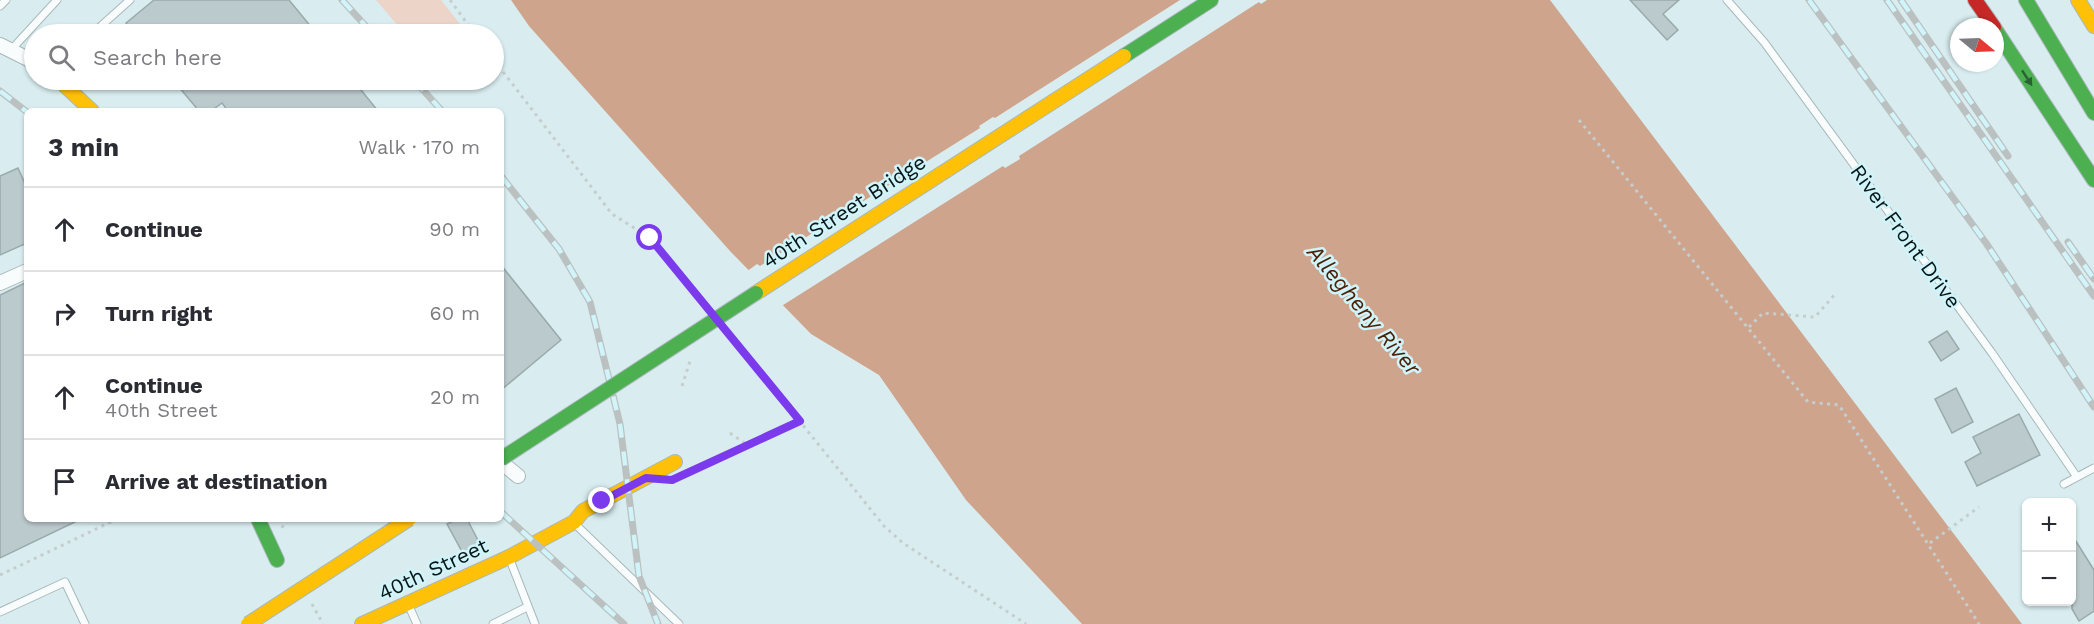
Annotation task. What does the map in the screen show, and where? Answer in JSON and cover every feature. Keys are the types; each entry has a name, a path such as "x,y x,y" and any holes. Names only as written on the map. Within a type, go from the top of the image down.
{"main road":[{"name":"40th Street Bridge","path":"504,458 1211,0"},
{"path":"1975,0 1987,18"},
{"path":"2026,0 2094,113"},
{"path":"2078,0 2094,26"},
{"path":"2004,43 2094,180"},
{"path":"70,90 89,108"},
{"name":"40th Street","path":"362,624 508,557 574,522 583,511 675,462"},
{"path":"259,522 278,560"},
{"path":"248,624 404,522"}],"street":[{"path":"6,48 24,57"},
{"path":"0,283 24,272"},
{"path":"504,463 518,476"}],"lane":[{"path":"0,6 6,0"},
{"path":"32,24 57,0"},
{"path":"103,24 130,0"},
{"name":"River Front Drive","path":"1727,0 1771,51 1992,353 2078,477"},
{"path":"6,48 24,31"},
{"path":"2064,484 2094,468"},
{"path":"574,522 679,624"},
{"path":"508,557 535,624"},
{"path":"0,612 65,582 85,624"},
{"path":"408,604 417,624"},
{"path":"493,624 527,607"}],"path":[{"path":"450,0 468,24"},
{"path":"504,73 612,214 650,238 709,310"},
{"path":"1579,120 1808,402 1839,405 1930,543 1979,624"},
{"path":"1749,327 1763,313 1815,317 1836,293"},
{"path":"724,328 884,526 903,543 1026,624"},
{"path":"683,475 800,421"},
{"path":"730,433 749,446"},
{"path":"1930,543 1979,507"},
{"path":"0,574 111,522"}],"shaded area":[{"path":"376,0 441,0 460,24 396,24"}],"water":[{"name":"Allegheny River","path":"511,0 1550,0 2022,624 1082,624 966,500 879,375 811,334 730,251 529,26"}],"pier":[{"path":"1180,0 1267,0 1261,4 1259,2 1019,156 1020,159 1005,168 1003,166 780,307 746,272 757,264 760,266"}],"building":[{"path":"154,0 289,0 309,24 127,24"},
{"path":"1630,0 1679,0 1663,14 1678,30 1667,40"},
{"path":"181,90 361,90 376,108 226,108 222,103 215,108 196,108"},
{"path":"18,168 24,181 24,244 0,255 0,176"},
{"path":"504,269 561,340 504,388"},
{"path":"24,283 24,522 75,522 0,558 0,295"},
{"path":"1947,331 1959,349 1941,361 1929,342"},
{"path":"1956,388 1973,422 1952,433 1935,399"},
{"path":"2019,414 2040,455 1977,486 1965,462 1981,453 1973,437"},
{"path":"469,522 483,550 466,559 447,524"},
{"path":"2076,541 2094,570 2094,611 2079,621 2072,606 2076,606"}],"railway":[{"path":"342,0 364,24"},
{"path":"1809,0 1986,243 2094,407"},
{"path":"1887,0 2094,296"},
{"path":"1901,0 2008,156"},
{"path":"423,90 439,108"},
{"path":"0,91 24,110"},
{"path":"504,180 559,249 590,302 620,424 639,576 658,624"},
{"path":"2068,242 2094,279"},
{"path":"504,515 624,624"}],"traffic: fast":[{"path":"1124,56 1211,0"},
{"path":"2026,0 2094,113"},
{"path":"2004,43 2094,180"},
{"path":"504,457 756,293"},
{"path":"259,522 277,560"}],"traffic: slow":[{"path":"2078,0 2094,26"},
{"path":"756,293 1124,56"},
{"path":"70,90 89,108"},
{"path":"362,624 509,557 574,522 583,511 675,462"},
{"path":"248,624 404,522"}],"traffic: jam":[{"path":"1975,0 1988,18"}],"route":[{"path":"602,501 646,478 672,480 800,421 650,238"}]}
